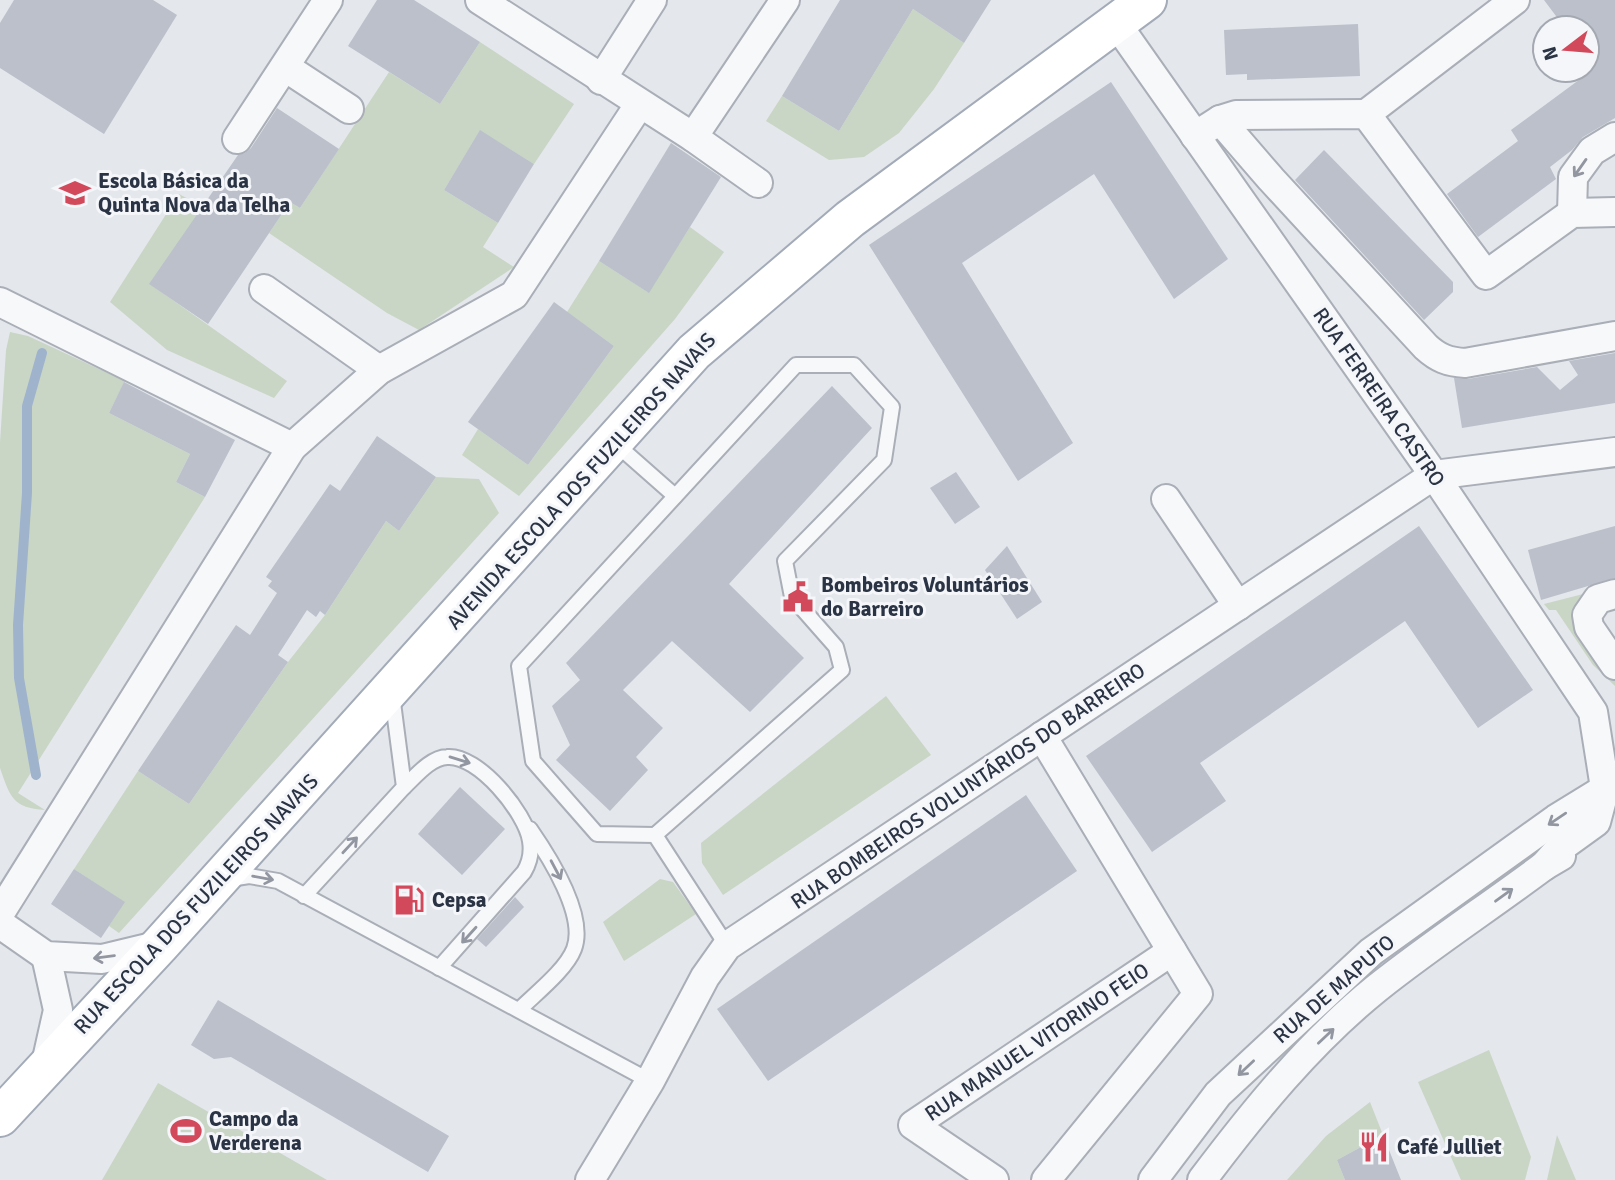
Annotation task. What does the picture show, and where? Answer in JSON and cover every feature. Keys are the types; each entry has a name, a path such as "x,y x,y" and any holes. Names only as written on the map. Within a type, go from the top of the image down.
{"main road":[{"name":"AVENIDA ESCOLA DOS FUZILEIROS NAVAIS","path":"391,691 694,352 850,219 1147,0"},
{"name":"RUA ESCOLA DOS FUZILEIROS NAVAIS","path":"0,1116 391,691"}],"street":[{"path":"237,139 328,0"},
{"path":"480,0 692,137 758,183"},
{"path":"601,80 652,0"},
{"path":"692,137 785,0"},
{"path":"1195,136 1220,120 1236,115 1366,114 1515,0"},
{"name":"RUA FERREIRA CASTRO","path":"1115,23 1434,475 1593,712 1610,785"},
{"path":"285,67 349,109"},
{"path":"0,913 292,447 379,370 514,295 639,105"},
{"path":"1366,114 1486,275 1572,213 1615,212"},
{"path":"1220,120 1280,189 1438,358 1465,363 1615,335"},
{"path":"1572,213 1573,177 1592,151 1615,137"},
{"path":"264,289 379,370"},
{"path":"0,302 292,447"},
{"path":"1434,475 1615,452"},
{"name":"RUA BOMBEIROS VOLUNTÁRIOS DO BARREIRO","path":"590,1180 650,1081 705,977 727,946 1434,475"},
{"path":"1166,499 1238,606"},
{"path":"1615,594 1598,599 1587,615 1589,627 1615,665"},
{"name":"RUA MANUEL VITORINO FEIO","path":"1042,736 1198,994 1046,1180"},
{"path":"1544,866 1560,848 1596,822 1610,785"},
{"name":"RUA DE MAPUTO","path":"1153,1180 1218,1094 1371,952 1556,819 1610,785"},
{"name":"RUA DE MAPUTO","path":"1202,1180 1256,1109 1290,1070 1376,989 1544,866 1615,826"},
{"path":"0,924 46,956 102,959 160,945"},
{"name":"RUA MANUEL VITORINO FEIO","path":"994,1180 913,1125 1172,951"},
{"path":"46,956 58,1010 46,1068"}],"lane":[{"path":"796,365 854,365 892,407 884,460 785,561 792,597 836,647 842,670 655,835 597,834 533,761 519,666 796,365"},
{"path":"613,442 675,496"},
{"path":"391,691 404,787"},
{"path":"304,895 404,787 428,765 444,757 459,757 475,766 497,786 519,813 542,847 567,893 576,937 574,948 566,962 519,1010"},
{"path":"439,968 524,872 531,859 530,839 519,813"},
{"path":"655,835 727,946"},
{"path":"218,881 249,876 278,881 650,1081"}],"green space":[{"path":"913,9 964,43 934,89 899,133 864,157 829,160 766,121 782,96 839,131"},
{"path":"480,42 574,104 534,164 480,131 444,190 498,223 483,247 514,267 419,330 387,313 269,233 290,202 300,208 389,72 440,104"},
{"path":"179,194 203,207 150,284 287,381 274,398 167,350 110,302"},
{"path":"690,227 724,252 675,319 519,496 462,455 478,429 528,465 614,346 567,312 599,261 648,292"},
{"path":"10,332 28,336 125,381 109,413 190,454 176,482 205,497 18,793 45,810 26,807 14,799 0,768 0,442 6,350"},
{"path":"436,477 479,479 499,513 119,933 109,926 124,902 74,869 138,771 189,804 288,662 325,615 386,521 399,531"},
{"path":"1591,592 1579,601 1575,613 1615,677 1615,686 1593,665 1556,610 1549,610 1544,604"},
{"path":"886,696 931,755 723,895 702,863 701,843"},
{"path":"660,879 673,882 696,914 624,961 603,922"},
{"path":"1489,1050 1531,1157 1525,1180 1461,1180 1418,1082"},
{"name":"Campo da Verderena","path":"158,1083 327,1180 102,1180"},
{"path":"1370,1102 1383,1135 1337,1160 1345,1180 1287,1180 1326,1136"},
{"path":"1557,1135 1576,1180 1547,1180"}],"building":[{"path":"14,0 153,0 177,15 104,134 0,68 0,23"},
{"path":"377,0 414,0 480,42 440,104 348,46"},
{"path":"840,0 991,0 964,43 913,9 839,131 782,96"},
{"path":"1544,0 1615,0 1615,118 1583,137 1572,150 1550,167 1556,179 1478,237 1447,194 1518,141 1511,130 1573,84 1601,84 1601,14 1554,14"},
{"path":"1358,24 1360,76 1247,80 1247,74 1226,75 1224,30"},
{"path":"1111,82 1228,259 1174,299 1094,174 962,263 1073,443 1018,481 869,245"},
{"path":"277,108 339,149 300,208 290,202 208,324 149,284 238,155 251,148"},
{"path":"480,130 534,164 498,223 444,190"},
{"path":"671,143 721,177 649,293 599,261"},
{"path":"1324,150 1453,282 1453,292 1424,320 1295,180"},
{"path":"554,302 614,346 528,465 468,422"},
{"path":"1615,353 1615,403 1462,428 1454,378 1468,379 1537,367 1560,390 1578,375 1569,361"},
{"path":"124,382 235,440 205,497 176,482 190,454 109,413"},
{"path":"832,386 872,428 729,584 804,658 750,712 672,641 623,690 663,728 636,757 648,770 610,811 556,760 570,745 552,706 580,680 566,663"},
{"path":"377,436 436,477 399,531 386,521 325,615 320,611 316,617 307,610 278,655 288,662 189,804 138,771 236,625 250,635 277,593 268,586 272,581 266,577 330,484 340,491"},
{"path":"956,472 980,507 955,524 930,488"},
{"path":"1419,526 1533,690 1478,728 1405,621 1200,763 1226,801 1152,852 1086,756"},
{"path":"1615,526 1615,578 1541,600 1528,550"},
{"path":"1007,546 1042,602 1017,619 985,570"},
{"path":"460,787 505,829 462,875 418,834"},
{"path":"1026,795 1077,871 768,1081 717,1009"},
{"path":"74,869 125,902 101,938 51,904"},
{"path":"515,897 524,907 486,947 477,939"},
{"path":"218,1000 449,1136 428,1172 231,1057 214,1059 191,1045"},
{"name":"Café Julliet","path":"1383,1135 1401,1180 1345,1180 1337,1160"}],"waterway":[{"path":"36,775 19,678 18,625 27,493 27,406 42,353"}],"place":[{"name":"Escola Básica da Quinta Nova da Telha","path":"75,193"},
{"name":"Bombeiros Voluntários do Barreiro","path":"798,597"},
{"name":"Cepsa","path":"409,900"},
{"name":"Campo da Verderena","path":"186,1131"},
{"name":"Café Julliet","path":"1374,1147"}]}
